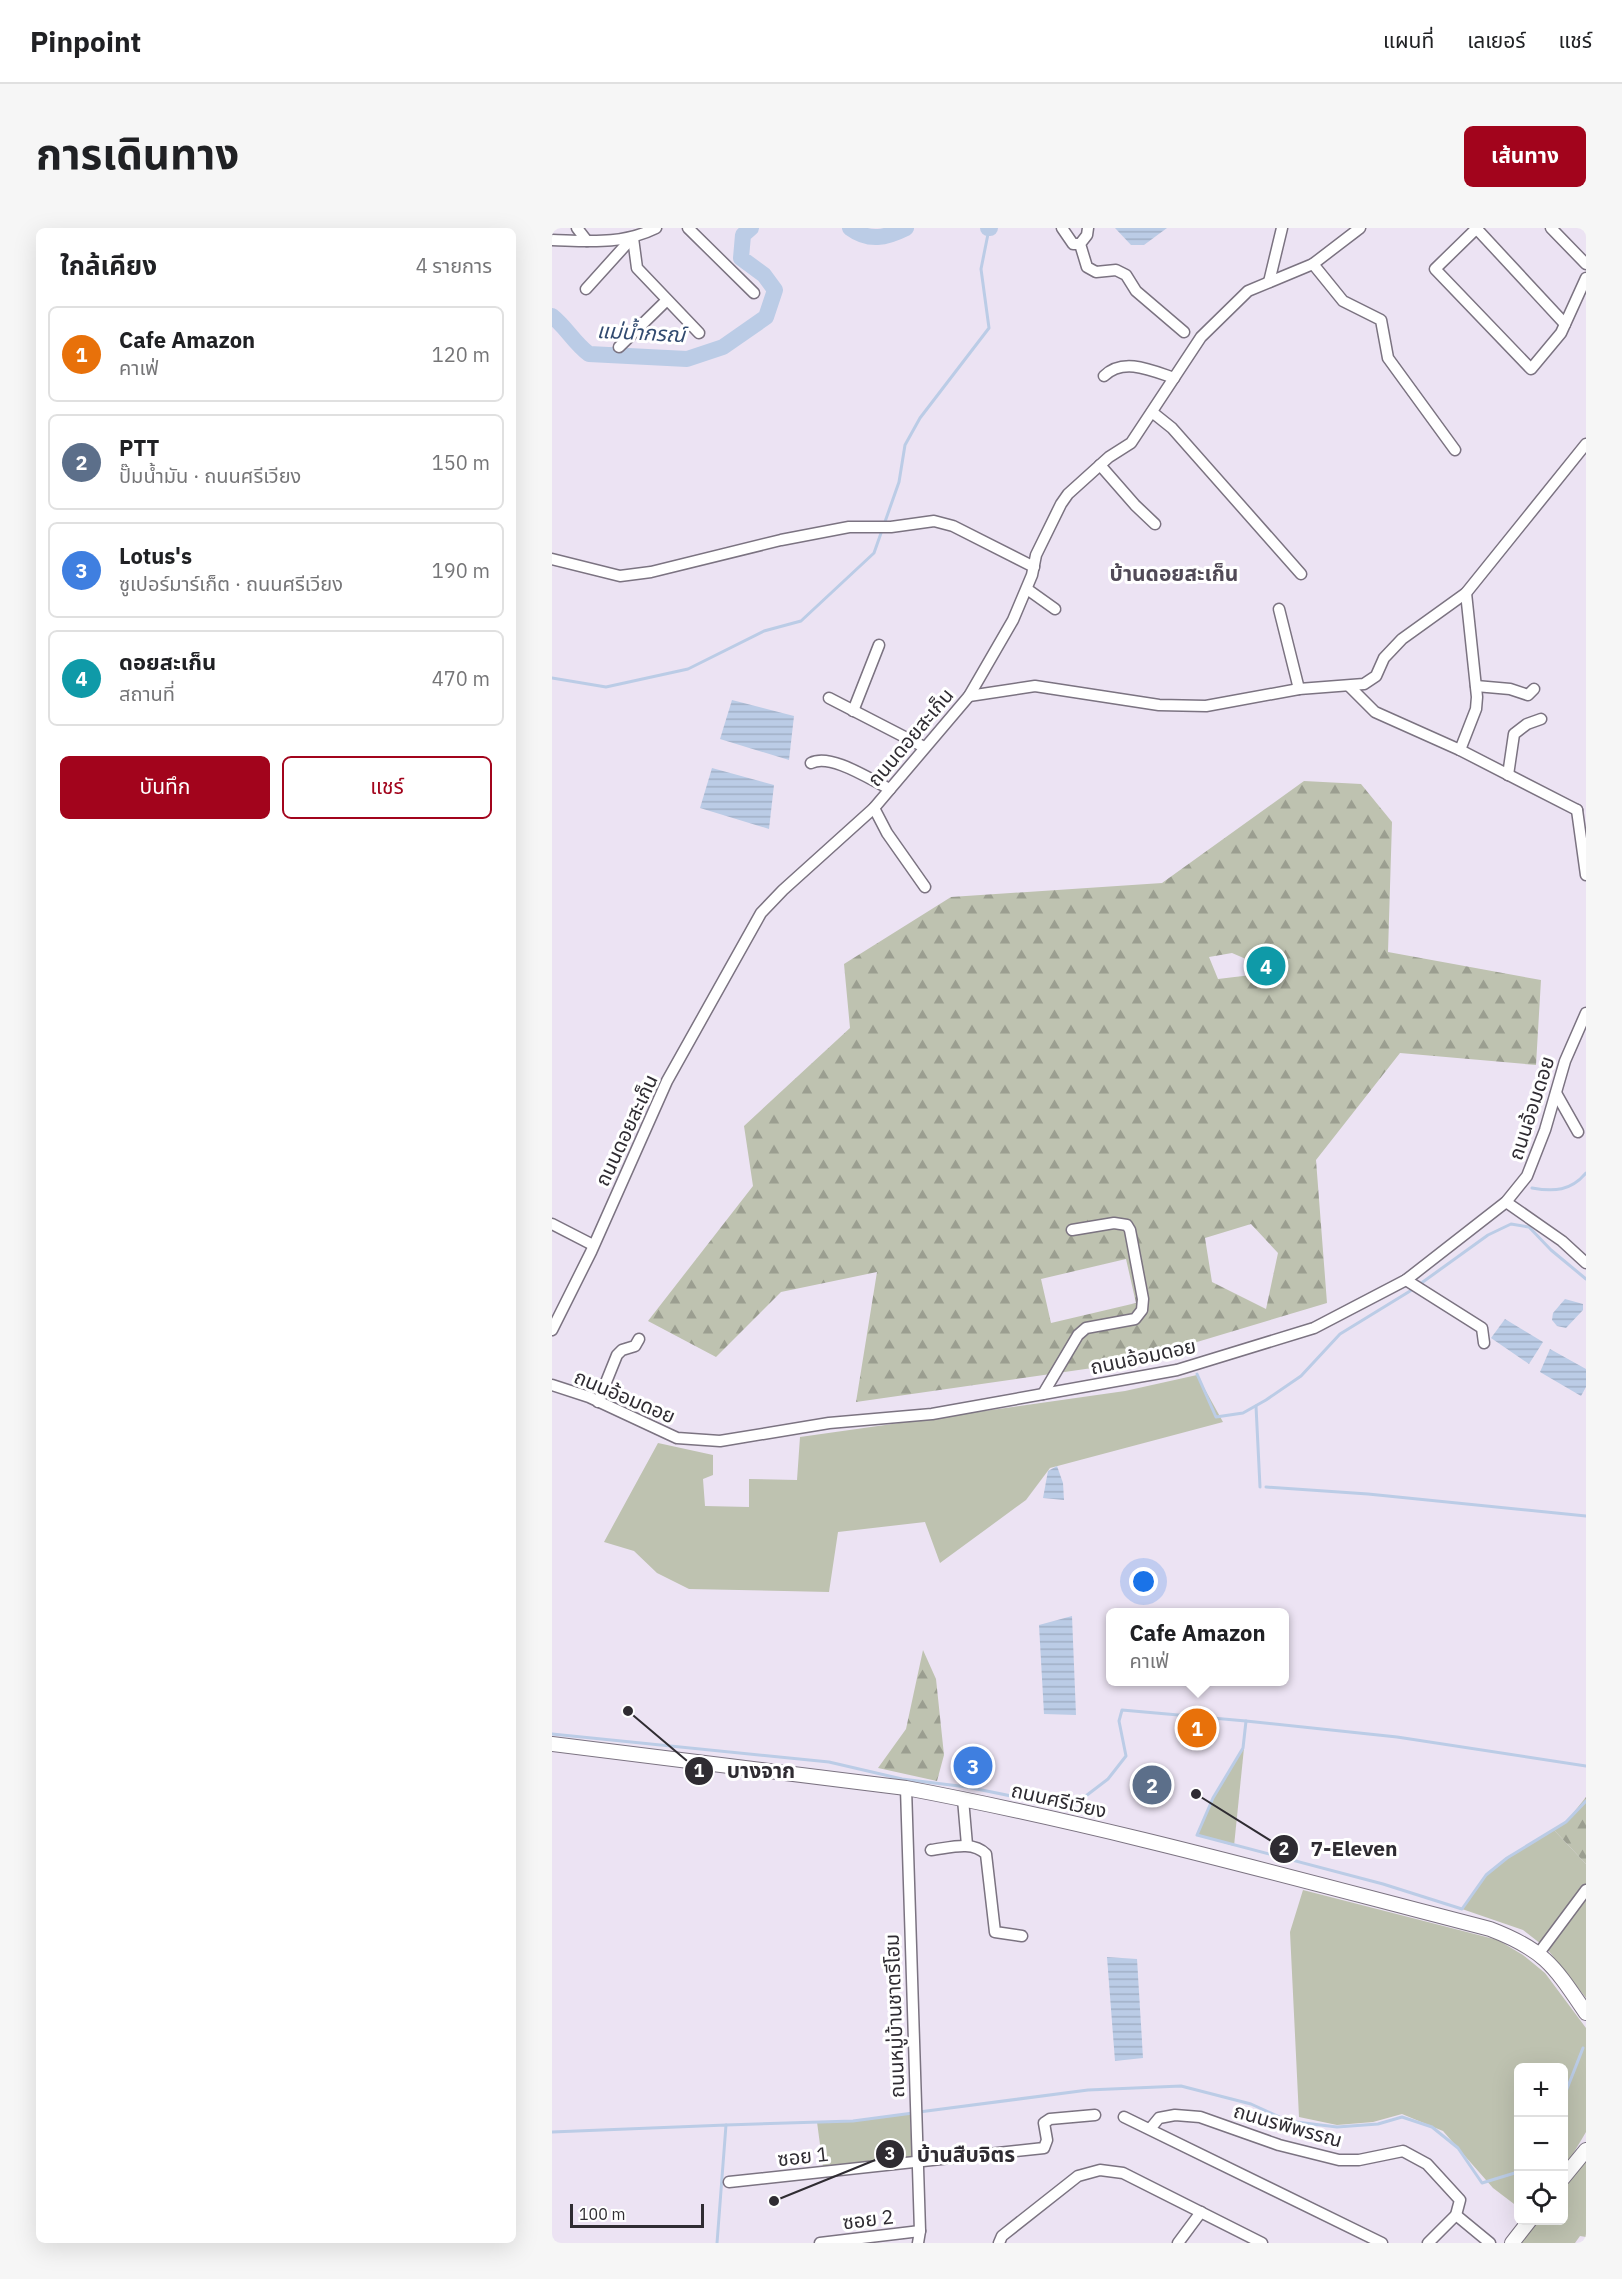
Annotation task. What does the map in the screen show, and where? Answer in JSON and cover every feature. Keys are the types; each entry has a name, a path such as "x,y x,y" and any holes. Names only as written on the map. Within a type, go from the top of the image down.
{"main road":[{"name":"ถนนศรีเวียง","path":"552,1744 906,1788 963,1799 1082,1824 1490,1929 1515,1938 1539,1953 1556,1968 1586,2013"},
{"path":"1568,2172 1586,2150"},
{"path":"1512,2243 1526,2225"}],"street":[{"path":"577,228 587,241"},
{"path":"552,240 587,241 633,238 656,228"},
{"path":"688,228 754,293"},
{"path":"1062,228 1073,244 1080,244"},
{"path":"1080,244 1087,235 1088,228"},
{"path":"1269,282 1282,228"},
{"name":"ถนนดอยสะเก็น","path":"552,1330 667,1081 761,913 783,890 874,808 969,696 1000,646 1027,589 1036,555 1068,494 1100,465 1131,443 1201,337 1248,291 1313,264 1360,228"},
{"path":"1565,324 1477,228 1435,269 1531,369 1565,324 1586,278"},
{"path":"1551,228 1586,264"},
{"path":"586,289 633,238"},
{"path":"633,238 637,268 699,333"},
{"path":"1080,244 1087,267 1096,272 1116,270 1125,275 1136,291 1184,332"},
{"path":"1313,264 1343,301 1381,320 1388,358 1455,450"},
{"path":"619,347 667,300"},
{"path":"1104,376 1112,368 1121,366 1144,368 1174,378"},
{"path":"1152,412 1172,428 1301,574"},
{"path":"969,696 1035,686 1159,705 1206,706 1299,689 1364,684 1376,676 1384,658 1402,639 1466,592 1586,444"},
{"path":"1100,465 1135,506 1155,524"},
{"path":"552,559 620,576 651,572 782,540 849,527 891,527 934,521 953,526 1034,567"},
{"path":"1027,589 1055,609"},
{"path":"1460,750 1476,709 1476,686 1466,592"},
{"path":"1279,609 1299,689"},
{"path":"853,711 879,645"},
{"path":"1349,686 1375,712 1582,809 1586,875"},
{"path":"1476,686 1510,689 1527,695 1534,689"},
{"path":"829,698 924,747"},
{"path":"1508,775 1514,734 1533,721 1541,719"},
{"path":"811,763 820,760 835,762 890,789"},
{"path":"874,808 887,833 925,887"},
{"name":"ถนนอ้อมดอย","path":"552,1385 598,1402 677,1438 720,1441 830,1423 932,1414 1177,1370 1314,1328 1406,1280 1506,1202 1527,1176 1545,1130 1565,1061 1586,1012"},
{"path":"1556,1093 1578,1132"},
{"path":"1506,1202 1584,1258"},
{"path":"1043,1394 1078,1335 1086,1328 1135,1319 1142,1310 1143,1299 1130,1230 1126,1225 1114,1223 1071,1230"},
{"path":"552,1224 593,1245"},
{"path":"1406,1280 1482,1328 1484,1343"},
{"path":"598,1402 617,1355 622,1350 635,1346 639,1339"},
{"name":"ถนนหมู่บ้านชาตรีโฮม","path":"906,1788 916,2162 920,2231 918,2243"},
{"path":"963,1799 967,1845"},
{"path":"931,1850 967,1845 980,1847 986,1854 995,1932 1022,1936"},
{"path":"1539,1953 1586,1890"},
{"name":"ซอย 1","path":"729,2182 1044,2148 1047,2140 1044,2123 1050,2119 1095,2115"},
{"name":"ถนนรพีพรรณ","path":"1150,2129 1159,2118 1175,2115 1200,2117 1279,2145 1339,2160 1359,2160 1403,2151 1427,2164 1460,2200 1456,2215"},
{"path":"1124,2116 1382,2243"},
{"path":"999,2243 1002,2236 1078,2176 1100,2170 1123,2173 1262,2243"},
{"path":"1178,2243 1201,2212"},
{"path":"1428,2243 1456,2215 1490,2243"},
{"name":"ซอย 2","path":"820,2243 920,2231"}],"green space":[{"path":"1304,781 1361,784 1392,822 1388,952 1541,980 1536,1065 1400,1053 1316,1160 1327,1303 1127,1363 856,1402 877,1272 781,1292 716,1357 648,1321 753,1186 744,1126 850,1028 844,964 951,897 1162,883","holes":["1232,953 1276,972 1277,972 1218,979 1209,957","1251,1224 1278,1253 1266,1309 1212,1282 1205,1238","1126,1259 1136,1303 1051,1323 1041,1279"]},
{"path":"1197,1375 1223,1422 1050,1468 1026,1500 940,1563 925,1522 838,1532 829,1592 689,1589 657,1573 634,1551 604,1542 658,1443 713,1455 713,1475 703,1479 705,1506 749,1507 749,1479 797,1480 800,1437 1125,1391"},
{"path":"923,1650 936,1679 944,1755 937,1781 878,1768 906,1729"},
{"path":"1244,1748 1234,1846 1197,1835 1214,1796"},
{"path":"1586,1797 1586,1864 1554,1830 1566,1822"},
{"path":"1554,1830 1586,1864 1586,1884 1541,1944 1523,1930 1462,1909 1486,1875 1507,1858"},
{"path":"1303,1890 1498,1940 1523,1955 1545,1973 1586,2028 1586,2132 1568,2162 1568,2063 1514,2063 1514,2204 1493,2188 1443,2131 1402,2114 1373,2122 1337,2125 1299,2117 1290,1932"},
{"path":"1586,1898 1586,1998 1548,1950"},
{"path":"910,2113 912,2157 823,2167 817,2122 854,2121"},
{"path":"1586,2161 1586,2237 1580,2236 1575,2243 1520,2243 1534,2225 1568,2225 1568,2183"}],"water":[{"path":"1115,228 1167,228 1144,245 1131,245"},
{"path":"732,700 794,716 789,760 720,739"},
{"path":"712,768 774,785 769,829 700,808"},
{"path":"1565,1299 1583,1304 1583,1310 1566,1328 1557,1326 1552,1320 1553,1313"},
{"path":"1505,1319 1543,1342 1529,1364 1491,1338"},
{"path":"1550,1349 1586,1369 1586,1387 1581,1396 1540,1372"},
{"path":"1057,1466 1063,1483 1064,1500 1043,1498 1048,1471"},
{"path":"1072,1616 1076,1715 1044,1714 1039,1625"},
{"path":"1107,1957 1137,1959 1143,2058 1115,2061"}],"waterway":[{"name":"แม่น้ำกรณ์","path":"552,316 589,354 687,359 723,347 766,317 775,290 764,275 741,258 743,235 751,228"},
{"name":"แม่น้ำกรณ์","path":"850,228 871,237 885,236 906,228"},
{"path":"552,678 606,687 688,669 764,631 801,621 874,553 899,482 905,445 920,418 989,328 981,269 989,229"},
{"path":"1532,1188 1562,1189 1574,1184 1586,1173"},
{"path":"1420,1284 1488,1235 1511,1224 1529,1227 1551,1250 1586,1279"},
{"path":"1197,1374 1216,1417 1243,1413 1301,1376 1340,1334 1415,1288"},
{"path":"1256,1406 1260,1487"},
{"path":"1266,1487 1368,1494 1586,1516"},
{"path":"552,1734 829,1762 902,1779 967,1787 1070,1808 1108,1779 1126,1756 1119,1721 1122,1710 1246,1721"},
{"path":"1586,1766 1397,1737 1246,1721 1243,1748 1213,1798 1197,1835 1383,1884 1462,1909 1486,1875 1507,1858 1566,1822 1586,1801"},
{"path":"1568,2086 1583,2048"},
{"path":"919,2112 1088,2090 1181,2086 1251,2104 1288,2121 1337,2127 1378,2124 1402,2117 1432,2127 1458,2148 1482,2183 1514,2173"},
{"path":"726,2125 853,2121 913,2113"},
{"path":"552,2132 726,2125 717,2243"}],"place":[{"name":"ดอยสะเก็น","path":"1266,966"},
{"name":"บางจาก","path":"628,1711"},
{"name":"Cafe Amazon","path":"1197,1728"},
{"name":"Lotus's","path":"973,1766"},
{"name":"PTT","path":"1152,1785"},
{"name":"7-Eleven","path":"1196,1794"},
{"name":"บ้านสืบจิตร","path":"774,2201"}],"district":[{"name":"บ้านดอยสะเก็น","path":"1174,573"}]}
